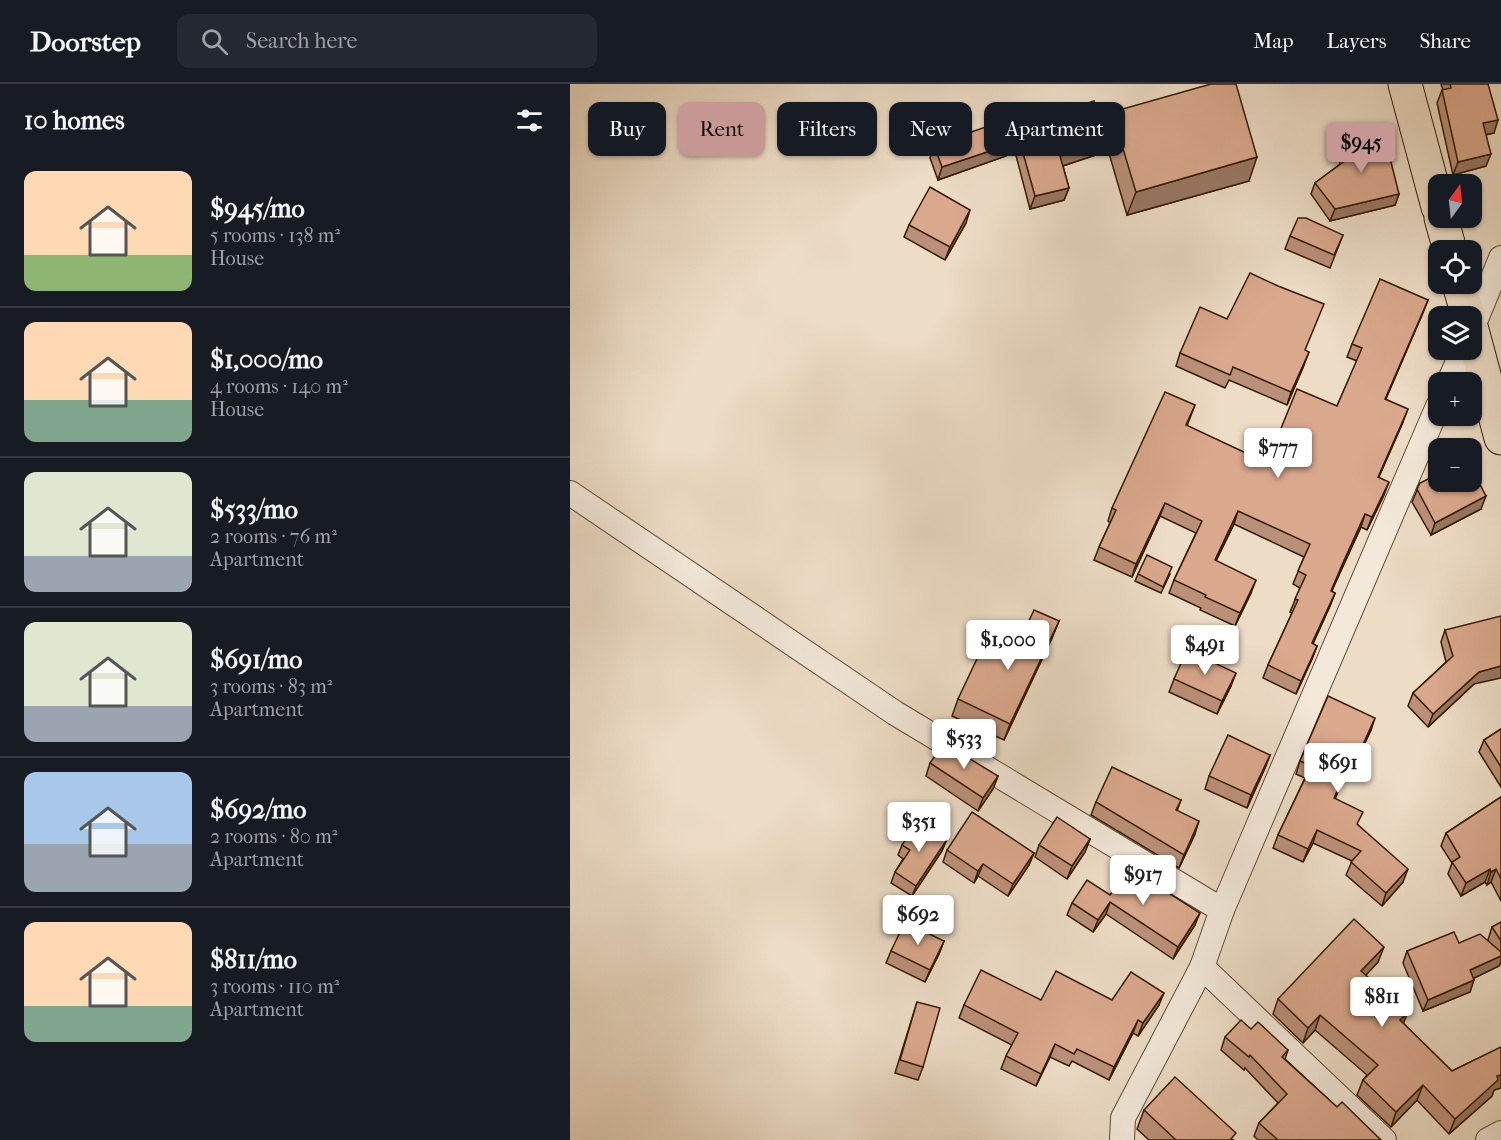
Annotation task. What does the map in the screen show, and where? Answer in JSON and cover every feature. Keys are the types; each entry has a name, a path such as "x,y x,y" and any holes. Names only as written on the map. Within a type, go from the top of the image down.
{"main road":[{"path":"1405,84 1429,174"},
{"path":"1480,360 1501,438"}],"street":[{"path":"1481,306 1501,258"},
{"path":"1122,1140 1123,1118 1202,967 1222,910 1429,426"},
{"path":"570,493 895,713 1222,910"},
{"path":"1202,967 1384,1140"},
{"path":"1488,1140 1501,1133"}],"building":[{"path":"1211,84 1236,84 1257,157 1136,192 1125,155 1125,108"},
{"path":"1450,84 1488,84 1498,120 1483,123 1491,154 1458,162 1442,90 1451,88"},
{"path":"984,128 984,153 942,167 938,156 972,156 972,132"},
{"path":"1384,134 1399,194 1335,209 1315,183 1346,160 1342,144"},
{"path":"1024,156 1060,156 1069,188 1035,196"},
{"path":"930,187 970,210 950,247 909,225"},
{"path":"1298,218 1306,218 1343,235 1334,255 1290,236"},
{"path":"1250,273 1324,304 1305,350 1309,352 1291,392 1233,367 1230,375 1180,353 1200,307 1227,319"},
{"path":"1380,279 1428,300 1385,399 1408,409 1378,477 1389,482 1372,517 1365,514 1342,565 1331,591 1335,593 1312,643 1317,646 1301,681 1268,665 1298,600 1295,599 1306,575 1298,571 1310,544 1238,511 1215,560 1256,580 1240,613 1174,580 1202,521 1165,503 1136,564 1099,547 1116,510 1112,508 1165,392 1195,405 1186,425 1267,463 1297,389 1337,406 1362,348 1352,344"},
{"path":"1428,479 1428,492 1482,492 1482,488 1486,496 1435,523 1417,489 1420,483"},
{"path":"1147,555 1172,567 1163,587 1138,574"},
{"path":"1034,610 1059,621 1010,724 958,699 984,644 1012,657"},
{"path":"1501,616 1501,666 1479,672 1433,714 1413,693 1453,656 1445,630"},
{"path":"1187,650 1236,673 1222,701 1174,679"},
{"path":"1328,696 1375,718 1359,753 1356,751 1334,798 1363,812 1357,824 1408,869 1386,893 1351,862 1361,851 1317,830 1308,849 1278,835 1311,766 1300,761"},
{"path":"1501,729 1501,767 1484,740"},
{"path":"1228,735 1270,755 1251,795 1209,776"},
{"path":"944,743 998,776 983,798 930,763"},
{"path":"1112,767 1181,800 1176,810 1199,821 1184,855 1096,802"},
{"path":"1501,797 1501,879 1496,869 1491,872 1490,869 1466,883 1452,862 1460,857 1446,833"},
{"path":"972,812 1034,853 1013,884 983,864 978,871 947,850"},
{"path":"1057,817 1090,839 1072,866 1039,845"},
{"path":"917,822 946,841 916,886 895,872 910,850 902,845"},
{"path":"1153,870 1172,882 1167,892 1200,913 1178,947 1110,902 1098,920 1072,903 1087,880 1110,895 1123,877 1143,890"},
{"path":"1354,919 1384,947 1361,971 1408,1012 1400,1020 1452,1071 1501,1047 1501,1075 1497,1076 1498,1080 1455,1119 1423,1085 1396,1112 1363,1080 1378,1065 1320,1015 1308,1028 1278,999"},
{"path":"905,922 944,941 930,970 891,951"},
{"path":"1501,922 1501,941 1492,927"},
{"path":"1454,932 1459,943 1480,934 1501,952 1501,956 1470,970 1474,980 1428,1000 1407,951"},
{"path":"981,970 1041,1000 1056,971 1112,1000 1131,972 1164,993 1143,1023 1138,1020 1114,1067 1077,1049 1074,1054 1055,1044 1041,1074 1006,1056 1018,1033 964,1005"},
{"path":"917,1002 940,1008 923,1067 900,1060"},
{"path":"1241,1020 1251,1029 1258,1022 1288,1050 1282,1057 1337,1107 1342,1102 1381,1140 1278,1140 1259,1123 1287,1094 1250,1055 1249,1057 1225,1037"},
{"path":"1175,1077 1236,1133 1230,1140 1176,1140 1144,1110"}]}
